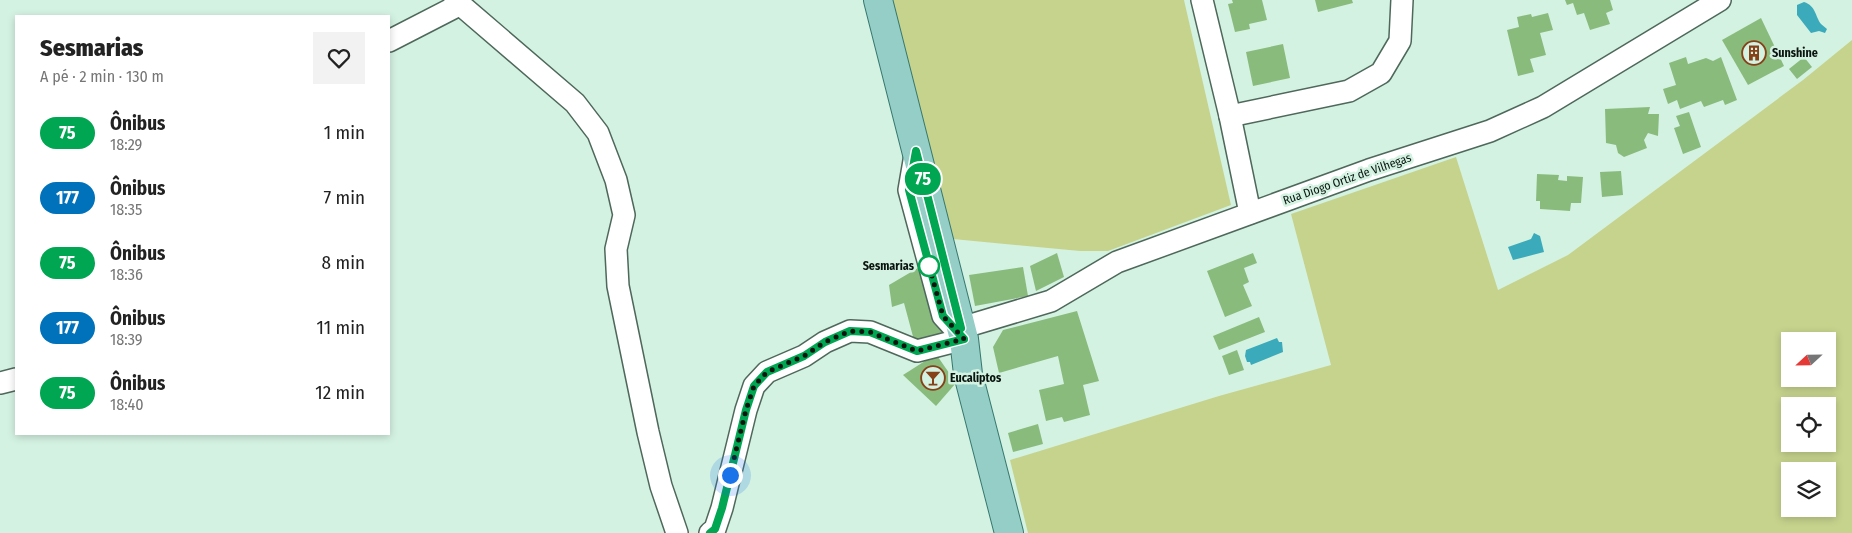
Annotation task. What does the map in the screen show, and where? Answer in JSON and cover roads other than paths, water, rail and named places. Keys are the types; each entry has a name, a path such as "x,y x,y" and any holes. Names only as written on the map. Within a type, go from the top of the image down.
{"main road":[{"path":"878,0 963,334 968,374 1009,533"}],"street":[{"path":"1202,0 1230,116 1250,213"},
{"path":"1230,116 1349,91 1381,73 1400,41 1402,0"},
{"name":"Rua Diogo Ortiz de Vilhegas","path":"710,533 715,529 722,508 748,402 754,386 767,372 804,356 825,342 850,331 870,332 917,351 1052,301 1117,262 1369,170 1490,131 1543,107 1585,79 1720,0"},
{"path":"390,40 458,2 575,103 598,134 616,180 624,215 616,250 618,286 648,432 661,486 677,533"},
{"path":"0,383 15,379"}],"water":[{"path":"1804,2 1811,6 1821,24 1827,29 1825,33 1819,31 1811,33 1797,15 1797,5"},
{"path":"1534,233 1540,236 1544,252 1513,260 1508,247 1531,239"},
{"path":"1277,338 1279,342 1282,342 1283,352 1251,365 1250,362 1247,362 1246,350"}],"place":[{"name":"Sunshine","path":"1754,53"},
{"name":"Sesmarias","path":"929,266"},
{"name":"Eucaliptos","path":"933,378"}]}
